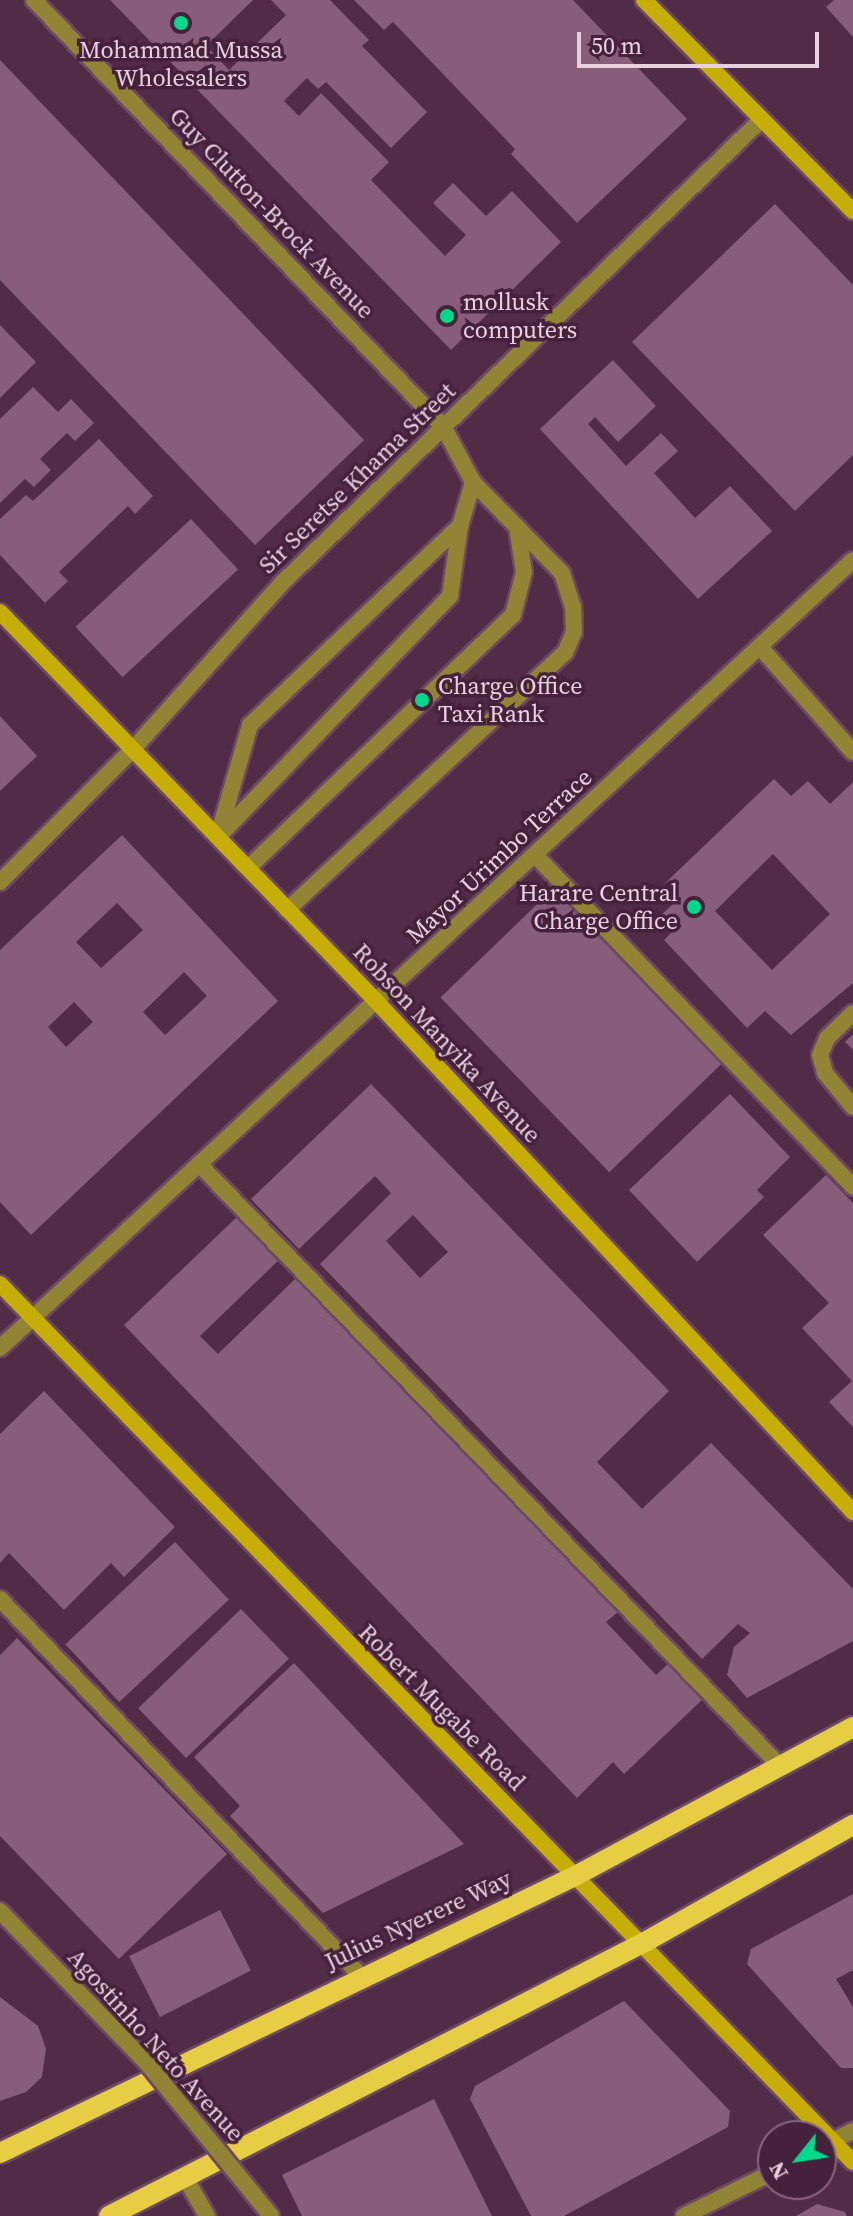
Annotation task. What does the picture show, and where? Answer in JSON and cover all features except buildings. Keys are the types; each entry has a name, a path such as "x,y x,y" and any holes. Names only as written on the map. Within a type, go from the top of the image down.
{"main road":[{"path":"644,0 760,121 853,211"},
{"name":"Robson Manyika Avenue","path":"0,612 377,1002 853,1512"},
{"name":"Robert Mugabe Road","path":"0,1284 462,1764 645,1942 805,2120"},
{"name":"Julius Nyerere Way","path":"0,2153 360,1975 577,1875 853,1727"},
{"path":"109,2216 645,1942 853,1825"}],"street":[{"name":"Guy Clutton-Brock Avenue","path":"34,0 443,426 473,482 562,573 573,607 574,632 565,653 287,910"},
{"name":"Sir Seretse Khama Street","path":"0,882 134,748 281,584 760,121"},
{"path":"218,836 450,596 460,526 473,482"},
{"path":"218,836 250,725 460,526"},
{"path":"248,868 513,615 524,572 517,527"},
{"name":"Mayor Urimbo Terrace","path":"0,1348 853,560"},
{"path":"760,647 853,752"},
{"path":"535,855 853,1187"},
{"path":"853,1013 827,1038 820,1055 825,1073 853,1107"},
{"path":"199,1164 780,1766"},
{"path":"0,1599 360,1975"},
{"name":"Agostinho Neto Avenue","path":"0,1911 146,2062 271,2216"},
{"path":"186,2179 207,2216"},
{"path":"684,2216 757,2180"}],"place":[{"name":"Mohammad Mussa Wholesalers","path":"181,23"},
{"name":"mollusk computers","path":"447,316"},
{"name":"Charge Office Taxi Rank","path":"422,700"},
{"name":"Harare Central Charge Office","path":"694,907"}]}
